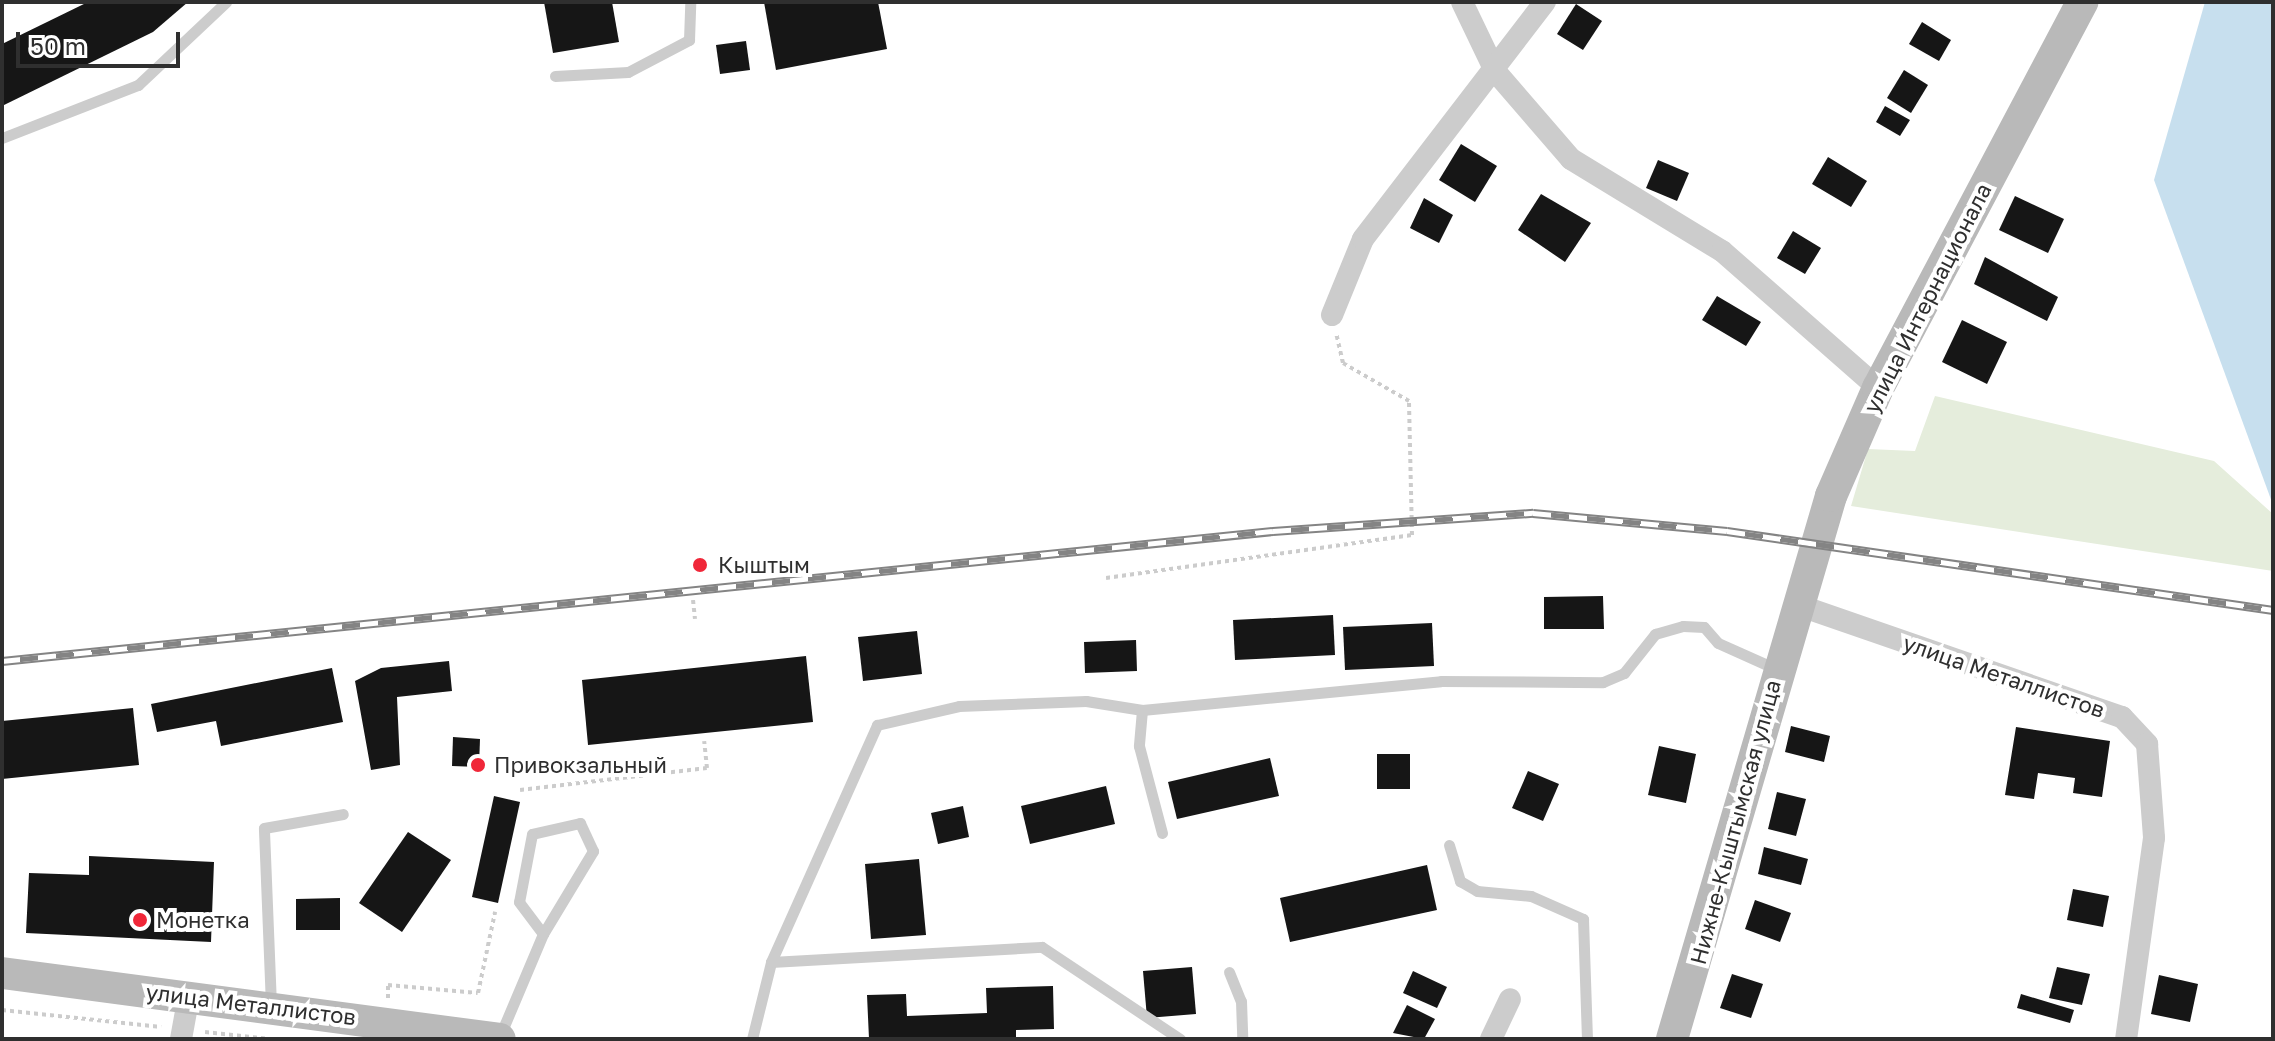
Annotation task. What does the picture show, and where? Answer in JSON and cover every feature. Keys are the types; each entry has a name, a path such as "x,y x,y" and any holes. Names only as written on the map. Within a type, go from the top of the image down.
{"main road":[{"name":"улица Интернационала","path":"1798,605 1831,496 1878,388 2082,2"},
{"name":"Нижне-Кыштымская улица","path":"1672,1039 1776,669 1798,605"},
{"name":"улица Металлистов","path":"2,973 387,1021 499,1039"}],"street":[{"path":"1462,2 1495,71 1571,159 1722,251 1878,388"},
{"path":"1332,315 1363,239 1545,2"},
{"name":"улица Металлистов","path":"1798,605 2122,717 2147,744 2154,838 2126,1039"},
{"path":"182,1034 189,995"},
{"path":"1491,1039 1510,999"}],"lane":[{"path":"2,138 138,85 226,2"},
{"path":"555,76 628,72 689,40 690,2"},
{"path":"752,1039 771,962 877,725 959,706 1086,701 1142,710 1441,681 1603,682 1624,673 1655,634 1683,626 1704,627 1718,643 1776,669"},
{"path":"1142,710 1139,746 1162,833"},
{"path":"271,1006 264,828 343,814"},
{"path":"499,1039 543,934 593,851 580,823 532,834 519,902 543,934"},
{"path":"1449,845 1460,881 1477,891 1531,896 1583,919 1587,1039"},
{"path":"771,962 1042,947 1180,1039"},
{"path":"1229,972 1241,1001 1242,1039"}],"path":[{"path":"1106,578 1412,535 1409,401 1343,363 1332,315"},
{"path":"693,600 695,619"},
{"path":"520,790 707,768 704,741"},
{"path":"387,1021 388,985 478,993 495,912"},
{"path":"2,1010 182,1034 270,1039"}],"green space":[{"path":"1935,396 2214,461 2273,514 2273,571 1851,506 1868,449 1915,451"}],"water":[{"path":"2205,2 2273,2 2273,505 2154,180"}],"building":[{"path":"88,2 188,2 153,32 2,106 2,44"},
{"path":"544,2 612,2 619,42 553,53"},
{"path":"764,2 878,2 887,49 776,70"},
{"path":"1576,4 1602,21 1583,50 1557,34"},
{"path":"1922,22 1951,40 1939,61 1909,44"},
{"path":"746,41 750,70 720,74 716,45"},
{"path":"1904,70 1928,85 1911,113 1887,98"},
{"path":"1885,106 1910,120 1900,136 1876,122"},
{"path":"1461,144 1497,166 1475,202 1439,180"},
{"path":"1828,157 1867,181 1851,207 1812,184"},
{"path":"1658,160 1689,173 1677,201 1646,188"},
{"path":"1541,194 1591,223 1565,262 1518,230"},
{"path":"2015,196 2064,219 2048,253 1999,230"},
{"path":"1424,198 1453,215 1439,243 1410,228"},
{"path":"1793,231 1821,248 1805,274 1777,258"},
{"path":"1985,257 2058,297 2047,321 1974,284"},
{"path":"1717,296 1761,322 1746,346 1702,320"},
{"path":"1962,320 2007,342 1987,384 1942,362"},
{"path":"1603,596 1604,629 1544,629 1544,597"},
{"path":"1333,615 1335,655 1235,660 1233,620"},
{"path":"1432,623 1434,666 1345,670 1343,627"},
{"path":"917,631 922,674 863,681 858,637"},
{"path":"1136,640 1137,671 1085,673 1084,642"},
{"path":"806,656 813,722 588,745 582,680"},
{"path":"449,661 452,691 397,697 400,765 371,770 355,681 381,668"},
{"path":"332,668 343,722 221,746 216,721 157,732 151,704"},
{"path":"133,708 139,765 2,779 2,721"},
{"path":"1791,726 1830,736 1824,762 1785,752"},
{"path":"2016,727 2110,741 2102,797 2073,793 2075,778 2038,773 2034,799 2005,795"},
{"path":"453,737 480,739 479,767 452,766"},
{"path":"1659,746 1696,754 1686,803 1648,795"},
{"path":"1377,754 1410,754 1410,789 1377,789"},
{"path":"1270,758 1279,796 1177,819 1168,782"},
{"path":"1528,771 1559,784 1543,821 1512,808"},
{"path":"1106,786 1115,824 1030,844 1021,806"},
{"path":"1777,792 1806,799 1796,836 1768,829"},
{"path":"494,796 520,802 498,903 472,897"},
{"path":"963,806 969,837 938,844 931,813"},
{"path":"408,832 451,860 402,932 359,903"},
{"path":"1764,847 1808,859 1801,885 1758,874"},
{"path":"89,856 214,862 211,942 26,933 29,873 89,875"},
{"path":"919,859 926,935 871,939 865,864"},
{"path":"1427,865 1437,910 1290,942 1280,898"},
{"path":"2073,889 2109,896 2103,927 2067,920"},
{"path":"340,898 340,930 296,930 296,899"},
{"path":"1755,900 1791,913 1780,942 1745,929"},
{"path":"1192,967 1196,1014 1147,1018 1143,971"},
{"path":"2057,967 2090,974 2082,1005 2049,998"},
{"path":"1413,971 1447,987 1437,1008 1403,993"},
{"path":"1732,974 1763,984 1751,1018 1720,1008"},
{"path":"2159,975 2198,984 2190,1022 2151,1014"},
{"path":"1053,986 1054,1029 1016,1030 1016,1039 869,1039 867,995 906,994 907,1016 987,1013 986,988"},
{"path":"2021,994 2074,1010 2070,1023 2017,1008"},
{"path":"1407,1005 1435,1019 1424,1039 1393,1033"}],"railway":[{"path":"2,661 1273,531 1533,513 1727,531 2273,610"}],"place":[{"name":"Кыштым","path":"700,565"},
{"name":"Привокзальный","path":"478,765"},
{"name":"Монетка","path":"140,920"}]}
